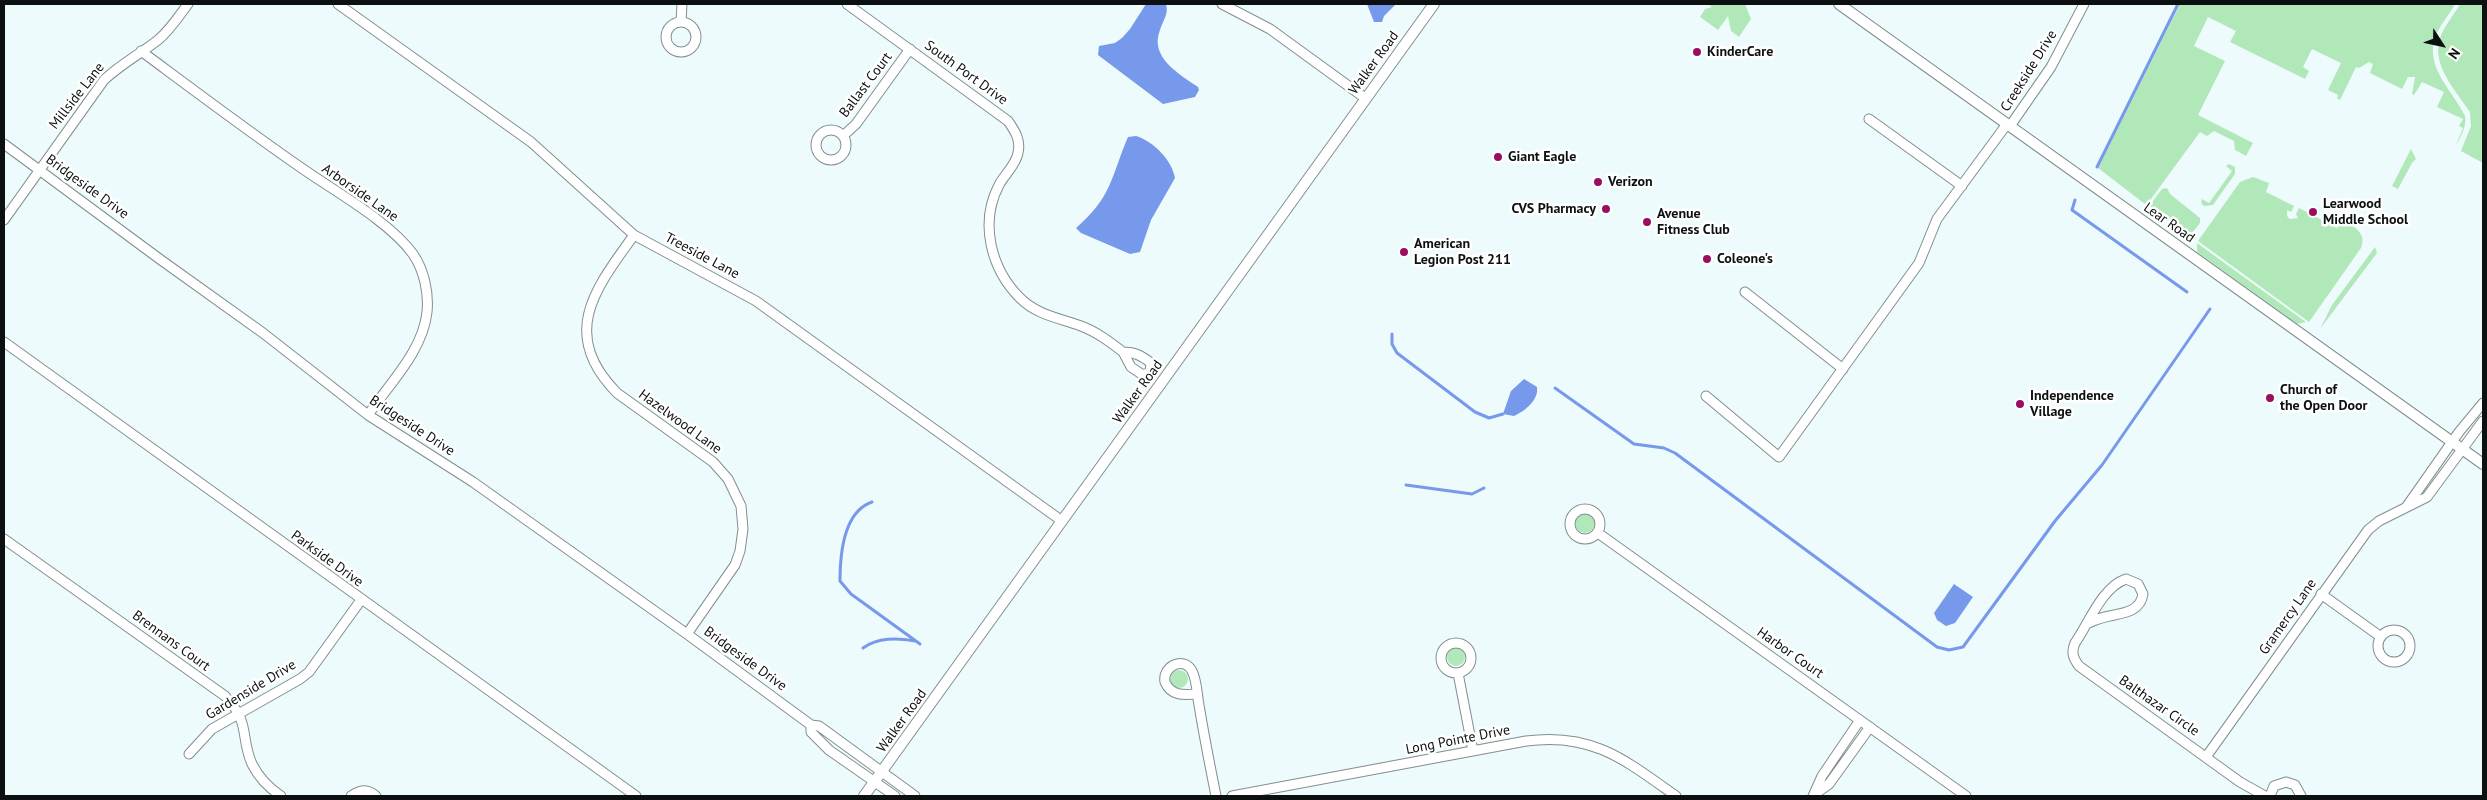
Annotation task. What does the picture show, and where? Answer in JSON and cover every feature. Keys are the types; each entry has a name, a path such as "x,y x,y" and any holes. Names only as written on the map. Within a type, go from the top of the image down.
{"street":[{"name":"Millside Lane","path":"4,220 104,80 120,65 165,32 188,4"},
{"name":"Treeside Lane","path":"338,4 531,142 634,234 756,301 1062,521"},
{"path":"681,22 682,4"},
{"name":"South Port Drive","path":"848,4 1004,118 1018,136 1017,157 995,195 989,224 995,261 1010,287 1036,311 1089,330 1124,352 1135,352 1151,364 1150,372"},
{"path":"1222,4 1270,29 1365,98"},
{"name":"Walker Road","path":"864,796 1434,4"},
{"name":"Lear Road","path":"1839,4 2483,464"},
{"name":"Creekside Drive","path":"1706,396 1779,457 1919,263 1937,219 2051,67 2084,4"},
{"name":"Ballast Court","path":"842,136 856,124 910,50"},
{"name":"Arborside Lane","path":"141,51 237,124 389,229 414,254 421,268 427,297 424,327 412,354 368,416"},
{"path":"1869,119 1962,186"},
{"name":"Bridgeside Drive","path":"4,144 263,333 368,416 473,482 687,634 811,725 819,726 882,772"},
{"name":"Hazelwood Lane","path":"634,234 599,284 593,297 588,327 592,356 607,382 617,393 719,468 736,492 743,521 742,544 735,565 687,634"},
{"path":"1745,292 1842,369"},
{"name":"Parkside Drive","path":"4,342 636,796"},
{"name":"South Port Drive","path":"1124,352 1131,367 1143,375 1150,372"},
{"name":"South Port Drive","path":"1150,372 1162,381"},
{"name":"Gramercy Lane","path":"2406,506 2483,403"},
{"name":"Gramercy Lane","path":"2206,757 2368,530 2379,521 2427,497 2483,421"},
{"name":"Harbor Court","path":"1598,532 1966,796"},
{"name":"Brennans Court","path":"4,539 224,696 238,713 244,725 252,764 264,782 282,796"},
{"name":"Balthazar Circle","path":"2089,622 2105,615 2131,612 2142,602 2142,588 2132,580 2121,581 2108,593 2089,622 2072,650 2078,666 2240,782 2265,796"},
{"path":"2321,594 2381,637"},
{"name":"Gardenside Drive","path":"189,754 212,729 309,672 361,600"},
{"path":"1458,673 1473,751"},
{"path":"1197,694 1216,796"},
{"path":"1814,795 1822,776 1860,720"},
{"name":"Bridgeside Drive","path":"811,725 811,732 823,745 875,782"},
{"path":"1814,795 1829,784 1870,727"},
{"name":"Long Pointe Drive","path":"1232,796 1285,792 1473,751 1544,739 1578,741 1599,747 1620,757 1676,796"},
{"path":"882,772 915,796"},
{"path":"875,782 895,796"},
{"path":"2270,796 2274,786 2286,782 2297,788 2300,796"},
{"path":"351,796 362,790 370,791 376,796"}],"green space":[{"path":"1708,4 1745,4 1751,19 1739,37 1731,31 1728,16 1718,30 1700,17 1705,9 1712,7"},
{"path":"2180,4 2455,4 2435,38 2433,49 2437,69 2465,116 2463,132 2455,147 2463,128 2459,126 2463,119 2437,107 2444,92 2422,82 2414,95 2412,94 2415,77 2408,77 2402,89 2370,73 2373,64 2369,62 2359,68 2356,67 2340,100 2337,98 2338,95 2328,90 2341,63 2312,49 2303,67 2309,71 2305,79 2230,42 2236,31 2208,17 2194,46 2225,61 2198,115 2253,143 2246,156 2235,150 2234,141 2214,131 2207,136 2200,132 2148,203 2145,204 2098,168"},
{"path":"2460,4 2483,4 2483,163 2461,151 2471,126 2470,112 2446,77 2439,58 2440,38"},
{"path":"2411,149 2416,159 2398,189 2392,186"},
{"path":"2229,164 2235,167 2235,174 2213,205 2204,206 2201,203 2202,199 2209,203 2232,171 2226,166"},
{"path":"2253,177 2269,183 2266,192 2294,206 2291,212 2287,210 2287,216 2290,219 2298,218 2296,214 2299,208 2337,228 2343,221 2361,234 2361,248 2309,322 2198,241 2240,182"},
{"path":"2167,188 2170,194 2200,218 2200,223 2190,236 2151,208 2150,205 2162,189"},
{"path":"2197,243 2306,322 2297,324 2197,252"},
{"path":"2375,247 2377,253 2320,329 2332,305"},
{"path":"1585,513 1592,516 1595,523 1592,530 1585,533 1578,530 1575,523 1578,516"},
{"path":"1456,648 1462,651 1465,657 1462,663 1456,666 1450,663 1447,657 1450,651"},
{"path":"1179,670 1187,675 1188,679 1183,687 1179,688 1171,683 1170,679 1175,671"}],"water":[{"path":"1146,4 1166,4 1166,14 1158,40 1159,48 1168,64 1198,87 1199,90 1195,97 1163,104 1098,55 1099,46 1115,43 1122,38"},
{"path":"1367,4 1396,4 1384,16 1382,22 1374,22"},
{"path":"1136,136 1149,142 1161,152 1170,165 1175,178 1151,220 1140,252 1130,254 1081,233 1076,228 1088,217 1104,196 1128,137"},
{"path":"1524,379 1537,387 1534,401 1514,416 1503,414 1511,391"},
{"path":"1954,584 1973,597 1955,623 1946,626 1937,620 1934,613"}],"waterway":[{"path":"2097,167 2178,4"},
{"path":"2075,200 2072,210 2187,292"},
{"path":"1555,388 1634,444 1664,448 1675,453 1937,647 1949,650 1963,647 2055,521 2102,465 2210,309"},
{"path":"1392,334 1392,344 1397,353 1475,412 1489,418 1503,414"},
{"path":"1406,485 1472,494 1484,488"},
{"path":"872,502 862,507 849,525 842,547 840,581 851,594 920,644"},
{"path":"863,648 869,644 888,639 915,641"}],"place":[{"name":"KinderCare","path":"1697,52"},
{"name":"Giant Eagle","path":"1498,157"},
{"name":"Verizon","path":"1598,182"},
{"name":"CVS Pharmacy","path":"1606,209"},
{"name":"Learwood Middle School","path":"2313,212"},
{"name":"Avenue Fitness Club","path":"1647,222"},
{"name":"American Legion Post 211","path":"1404,252"},
{"name":"Coleone's","path":"1707,259"},
{"name":"Church of the Open Door","path":"2270,398"},
{"name":"Independence Village","path":"2020,404"}]}
